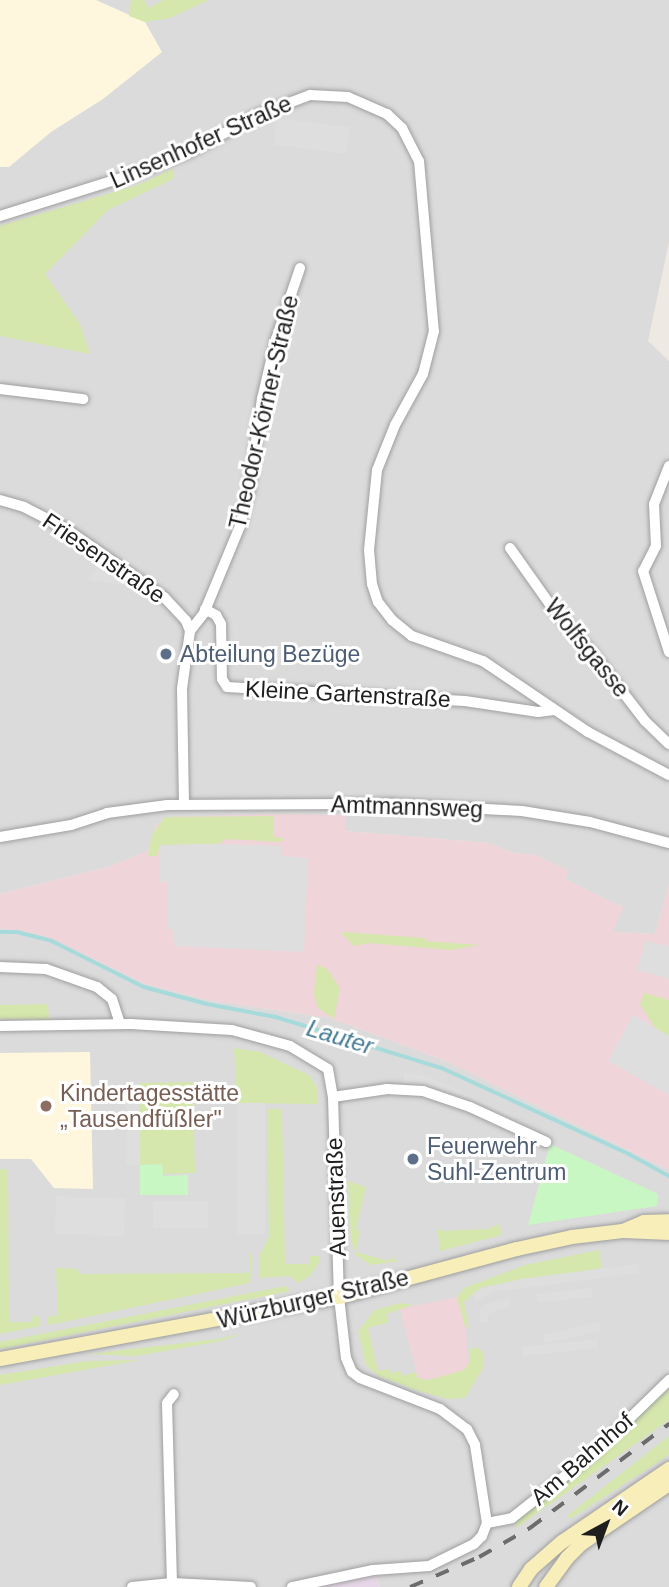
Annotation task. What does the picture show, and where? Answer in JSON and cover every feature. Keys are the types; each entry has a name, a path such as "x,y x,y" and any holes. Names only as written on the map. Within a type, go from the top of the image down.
{"main road":[{"name":"Würzburger Straße","path":"623,1231 644,1222 669,1221"},
{"name":"Würzburger Straße","path":"0,1359 339,1297 572,1237 623,1231 669,1233"},
{"path":"519,1587 531,1569 562,1542 669,1469"},
{"path":"546,1587 562,1564 581,1544 669,1484"}],"street":[{"name":"Linsenhofer Straße","path":"0,216 140,172 190,152 248,119 310,95 348,97 387,114 402,128 419,161 433,331 423,374 396,425 377,470 369,550 372,584 386,614 412,636 484,662 625,754 669,775"},
{"name":"Theodor-Körner-Straße","path":"190,631 205,610 246,503 267,378 280,322 300,268"},
{"path":"0,389 83,399"},
{"path":"669,466 654,504 656,545 643,571 669,652"},
{"name":"Friesenstraße","path":"0,500 45,517 84,541 164,597 179,611 190,631"},
{"name":"Wolfsgasse","path":"510,548 549,603 595,656 645,721 669,744"},
{"name":"Kleine Gartenstraße","path":"205,610 216,615 221,624 222,679 228,687 451,700 522,710 554,710"},
{"path":"184,804 182,689 190,631"},
{"name":"Amtmannsweg","path":"0,837 71,825 142,807 184,804 393,804 522,811 590,822 669,843"},
{"path":"0,967 46,969 97,987 112,999 120,1024"},
{"name":"Auenstraße","path":"0,1026 120,1024 232,1030 290,1046 328,1069 333,1097 339,1297"},
{"path":"333,1097 397,1089 436,1093 546,1142"},
{"path":"292,1587 373,1570 429,1566 474,1544 482,1536 487,1523 475,1445 467,1429 440,1409 356,1376 346,1357 342,1339 339,1297"},
{"name":"Am Bahnhof","path":"487,1523 512,1518 594,1453 669,1380"},
{"path":"172,1583 167,1403 174,1394"},
{"path":"132,1587 172,1583 251,1587"}],"shaded area":[{"path":"0,0 669,0 669,242 648,341 669,361 669,884 655,934 612,932 622,907 565,879 568,871 536,855 513,853 489,843 345,831 345,815 168,817 155,827 148,851 108,867 0,894"},
{"path":"0,0 96,0 145,22 162,52 103,99 51,132 9,167 0,167"},
{"path":"277,118 349,127 346,154 274,145"},
{"path":"102,561 139,587 87,580"},
{"path":"345,815 345,831 489,843 513,853 536,855 569,871 565,879 623,907 613,932 655,934 669,884 669,1170 446,1061 330,1018 208,1000 146,984 42,935 0,928 0,894 108,867 148,851 155,827 165,817"},
{"path":"159,845 282,846 281,856 308,858 304,952 175,946 173,929 168,929 168,882 160,882"},
{"path":"0,928 42,935 146,984 208,1000 330,1018 446,1061 669,1170 669,1587 380,1587 374,1575 318,1587 0,1587"},
{"path":"645,941 669,946 669,979 637,970"},
{"path":"633,1015 669,1036 669,1095 608,1061"},
{"name":"Kindertagesstätte „Tausendfüßler\"","path":"90,1052 93,1189 54,1188 31,1159 0,1159 0,1053"},
{"path":"404,1072 429,1077 516,1115 513,1123 429,1086 404,1083"},
{"path":"127,1083 139,1083 140,1165 126,1165"},
{"path":"237,1103 265,1103 265,1234 237,1234"},
{"path":"56,1196 125,1198 124,1236 55,1234"},
{"path":"153,1201 208,1201 208,1228 153,1228"},
{"path":"638,1264 639,1273 494,1292 475,1301 473,1293 520,1279"},
{"path":"592,1288 593,1297 537,1303 536,1294"},
{"path":"457,1297 465,1326 469,1365 462,1372 429,1380 418,1378 400,1309"},
{"path":"510,1298 510,1307 492,1312 488,1315 488,1322 479,1323 480,1311 485,1305"},
{"path":"599,1322 601,1331 545,1344 542,1335"},
{"path":"597,1339 598,1348 522,1356 521,1347"},
{"path":"374,1575 380,1587 318,1587"}],"green space":[{"path":"131,0 144,0 149,8 163,0 209,0 170,18 145,22 129,16"},
{"path":"173,169 173,179 108,210 45,274 80,324 90,354 0,336 0,226 138,185"},
{"path":"273,816 273,837 283,838 282,842 226,839 219,844 160,845 157,856 148,856 152,834 165,817"},
{"path":"341,933 480,945 451,950 369,943 354,946"},
{"path":"317,964 327,969 340,988 334,1019 318,1008 314,994"},
{"path":"644,993 669,1000 669,1036 655,1028 640,1004"},
{"path":"48,1004 49,1020 0,1019 0,1005"},
{"path":"234,1048 260,1052 309,1075 317,1087 317,1104 237,1103"},
{"path":"193,1082 195,1173 162,1174 162,1164 140,1165 139,1083"},
{"path":"267,1109 282,1109 285,1264 309,1264 310,1256 320,1256 320,1261 309,1277 297,1283 290,1276 260,1278 260,1254 269,1237"},
{"path":"550,1144 658,1194 657,1206 528,1225"},
{"path":"162,1164 163,1176 188,1175 188,1195 140,1195 140,1165"},
{"path":"0,1169 8,1170 9,1322 32,1322 33,1315 39,1317 40,1326 0,1334"},
{"path":"348,1181 366,1187 356,1229 360,1231 356,1252 399,1261 371,1265 356,1255 351,1240"},
{"path":"499,1224 502,1235 440,1251 437,1228 442,1231 488,1229"},
{"path":"599,1250 602,1268 482,1287 464,1302 469,1328 465,1326 457,1297 464,1288 525,1265"},
{"path":"249,1253 252,1253 250,1283 49,1325 47,1321 48,1317 58,1315 56,1268 78,1269 79,1274 249,1273"},
{"path":"286,1286 290,1291 0,1349 0,1342"},
{"path":"400,1303 413,1305 386,1314 389,1322 368,1328 378,1371 400,1371 402,1376 416,1372 418,1378 429,1380 464,1370 470,1362 469,1349 479,1348 484,1355 483,1368 465,1398 447,1399 416,1390 379,1376 366,1365 358,1331 375,1310"},
{"path":"243,1333 221,1341 137,1356 88,1354 218,1339"},
{"path":"139,1360 0,1385 0,1375 87,1361"},
{"path":"669,1388 669,1420 516,1528 515,1522 579,1472"},
{"path":"669,1436 669,1455 570,1519 567,1516"}],"waterway":[{"name":"Lauter","path":"0,932 17,932 52,941 144,987 207,1004 276,1017 442,1068 629,1154 669,1176"}],"railway":[{"path":"410,1587 479,1557 530,1528 669,1424"}],"place":[{"name":"Abteilung Bezüge","path":"166,654"},
{"name":"Kindertagesstätte „Tausendfüßler\"","path":"46,1106"},
{"name":"Feuerwehr Suhl-Zentrum","path":"413,1159"}]}
